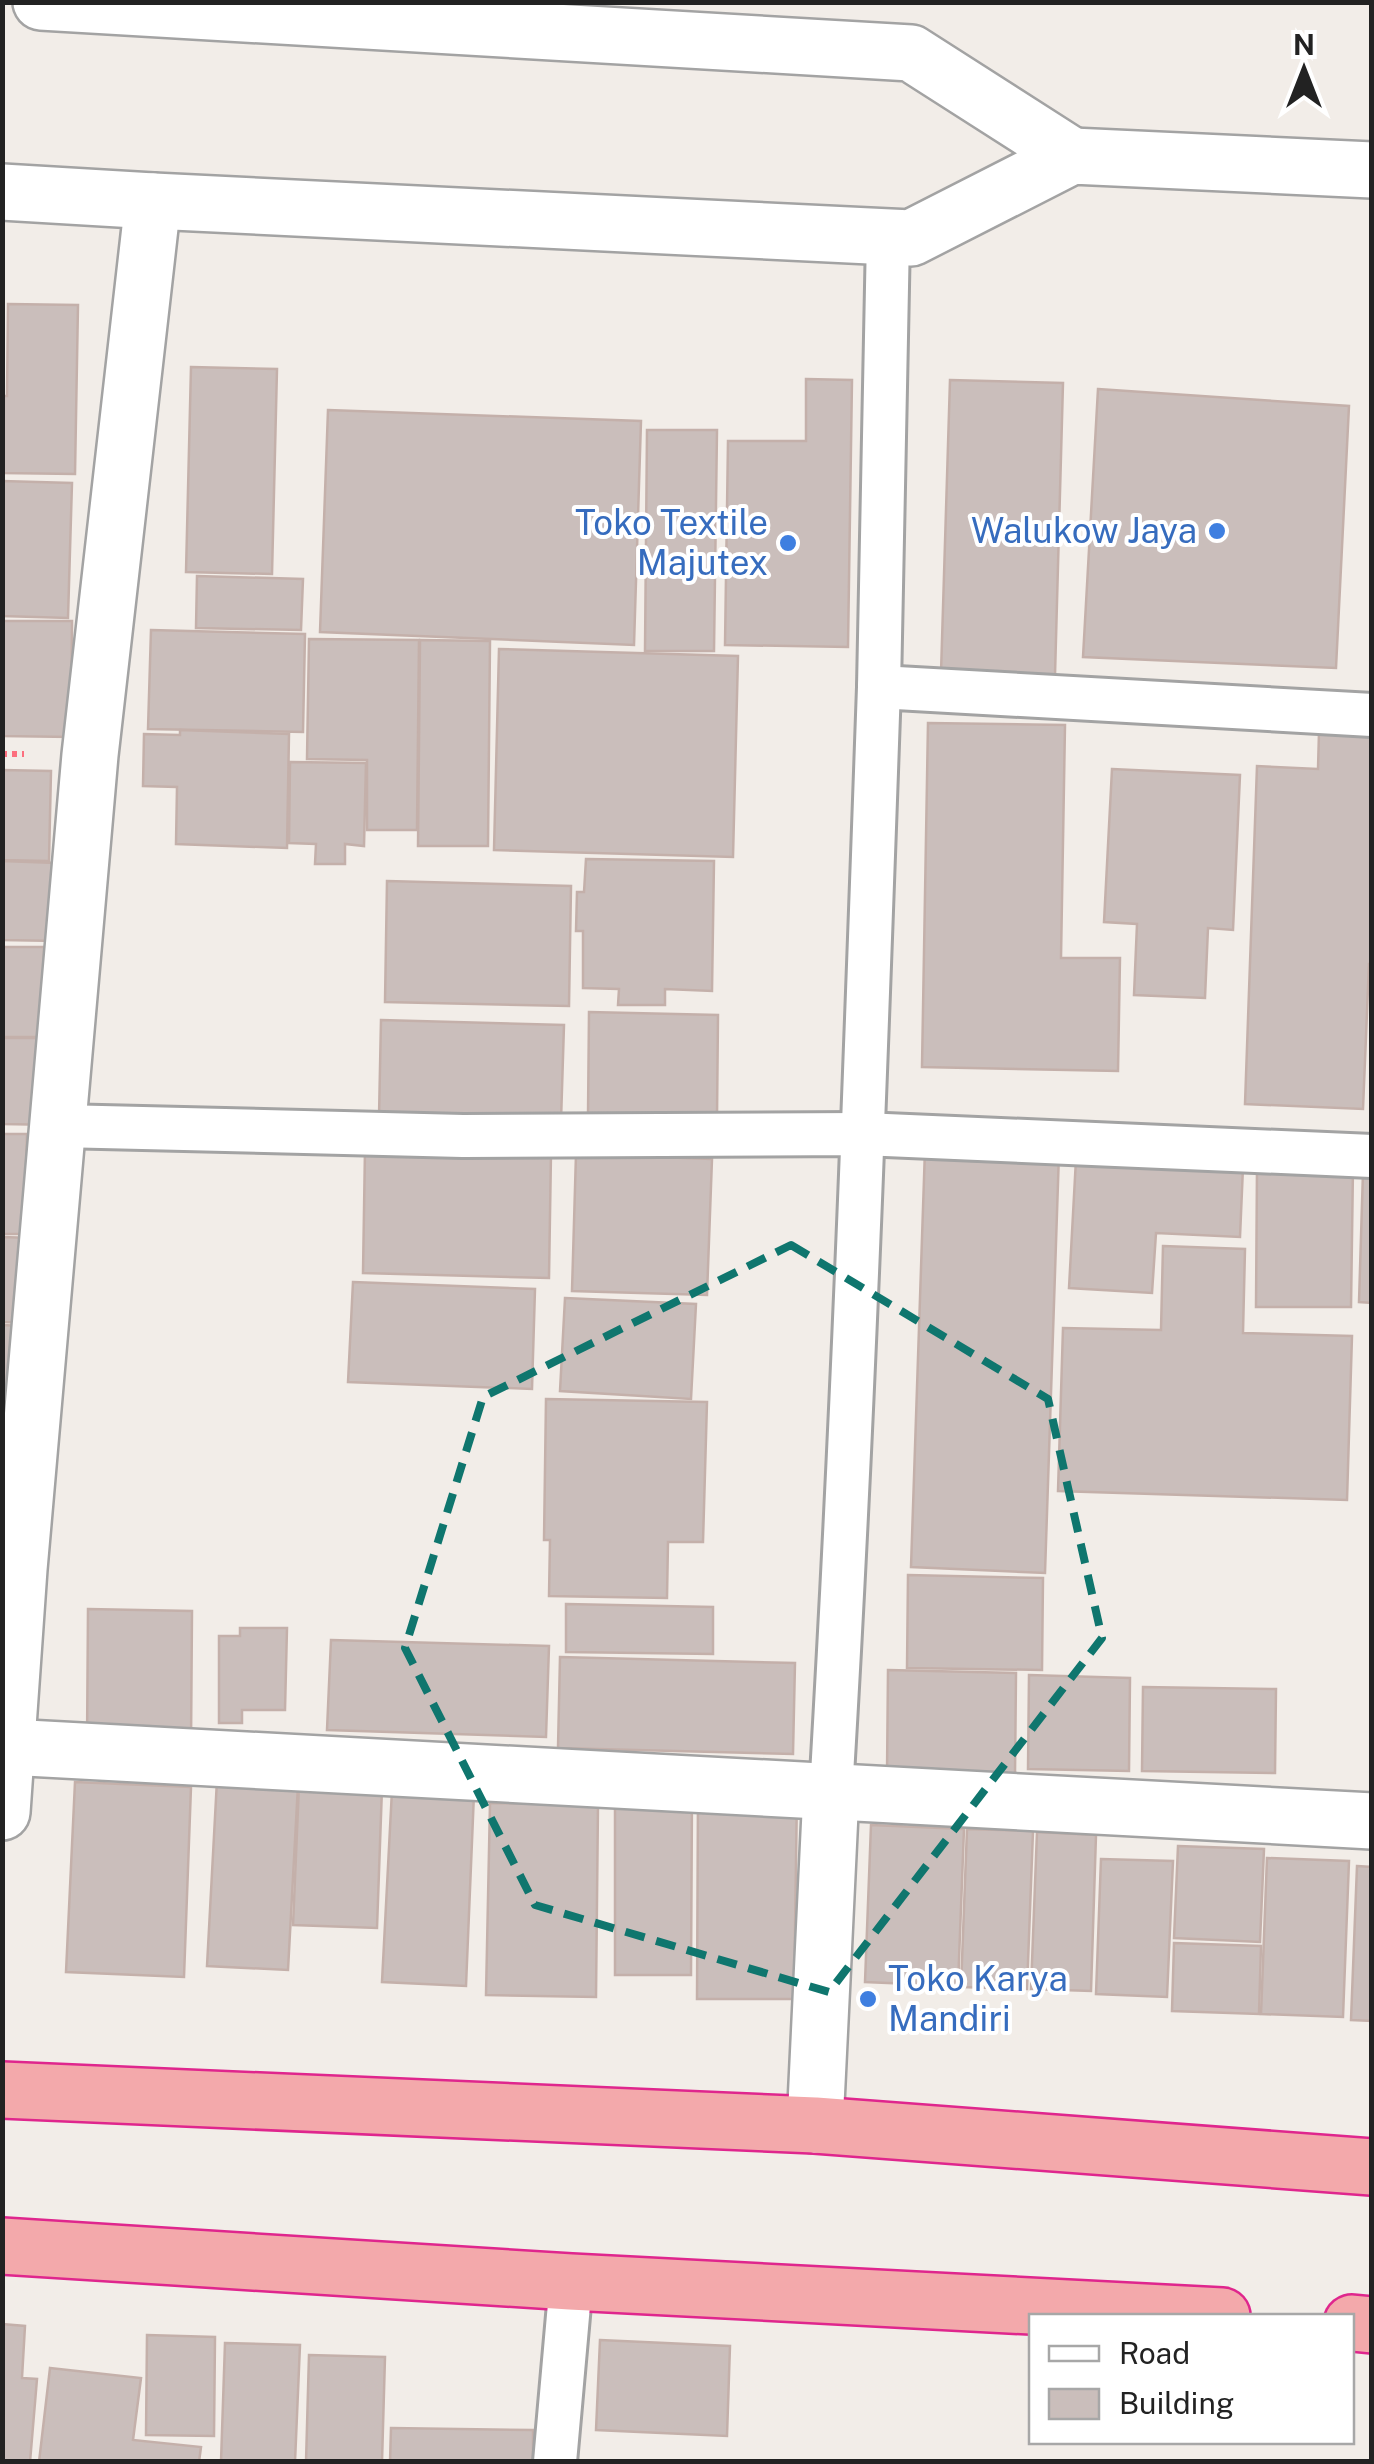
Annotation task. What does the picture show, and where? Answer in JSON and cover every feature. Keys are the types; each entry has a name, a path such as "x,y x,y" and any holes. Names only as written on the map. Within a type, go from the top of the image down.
{"highway":[{"path":"2,2090 815,2124 1372,2167"},
{"path":"2,2246 571,2282 1184,2314"}],"street":[{"path":"41,2 910,53 1072,156"},
{"path":"2,192 910,238 1072,156 1372,170"},
{"path":"2,1812 19,1569 90,756 153,201"},
{"path":"8,1747 1372,1821"},
{"path":"815,2124 831,1792"}],"lane":[{"path":"831,1792 848,1505 863,1134 879,687 888,236"},
{"path":"879,687 1372,715"},
{"path":"60,1126 463,1136 863,1134 1372,1156"},
{"path":"555,2462 571,2282"}],"highlighted area":[{"path":"791,1245 1048,1399 1102,1638 829,1992 535,1905 405,1648 483,1397"}],"building":[{"path":"8,304 78,305 75,474 2,473"},
{"path":"191,367 277,369 272,574 186,572"},
{"name":"Toko Textile Majutex","path":"806,379 852,380 848,647 725,645 728,441 806,441"},
{"path":"950,380 1063,383 1055,675 941,673"},
{"name":"Walukow Jaya","path":"1098,389 1349,406 1336,668 1083,657"},
{"path":"328,410 641,421 634,645 320,632"},
{"path":"647,430 717,430 714,651 645,651"},
{"path":"2,481 72,483 68,618 2,616"},
{"path":"197,576 303,579 301,630 196,628"},
{"path":"2,621 72,621 71,737 2,736"},
{"path":"151,630 305,634 303,732 148,729"},
{"path":"309,639 419,640 417,830 367,830 367,760 307,759"},
{"path":"420,640 490,641 488,846 418,846"},
{"path":"499,649 738,656 733,857 494,850"},
{"path":"928,723 1065,725 1061,958 1120,958 1118,1071 922,1067"},
{"path":"180,730 289,734 287,848 176,844 177,787 143,786 144,734 180,735"},
{"path":"1319,732 1372,734 1372,964 1363,1109 1245,1104 1257,766 1318,769"},
{"path":"290,762 366,763 364,846 345,844 345,864 315,864 316,844 289,843"},
{"path":"1112,769 1240,775 1233,930 1208,928 1205,998 1134,995 1137,924 1104,922"},
{"path":"2,770 51,771 49,861 2,860"},
{"path":"586,859 714,861 712,991 665,989 665,1005 618,1005 619,989 583,988 583,931 576,931 577,892 584,892"},
{"path":"2,861 56,863 57,941 2,940"},
{"path":"387,881 571,886 569,1006 385,1002"},
{"path":"2,947 44,947 44,1037 2,1037"},
{"path":"589,1012 718,1015 717,1118 588,1116"},
{"path":"381,1020 564,1025 561,1121 379,1117"},
{"path":"2,1038 59,1038 57,1125 2,1124"},
{"path":"2,1134 27,1134 24,1234 2,1234"},
{"path":"365,1149 551,1153 549,1278 363,1273"},
{"path":"925,1149 1059,1153 1045,1573 911,1567"},
{"path":"576,1154 712,1159 707,1295 572,1291"},
{"path":"1076,1159 1243,1167 1240,1237 1156,1233 1152,1293 1069,1288"},
{"path":"1257,1167 1353,1167 1351,1307 1256,1307"},
{"path":"1363,1172 1372,1172 1372,1303 1359,1302"},
{"path":"2,1237 33,1238 30,1323 2,1322"},
{"path":"1163,1246 1245,1249 1243,1333 1352,1336 1347,1500 1058,1491 1063,1328 1161,1330"},
{"path":"353,1282 535,1289 532,1389 348,1382"},
{"path":"565,1298 696,1304 691,1399 560,1391"},
{"path":"2,1325 22,1326 19,1405 2,1404"},
{"path":"546,1399 707,1402 703,1542 668,1542 667,1598 549,1596 550,1540 544,1540"},
{"path":"908,1575 1043,1578 1042,1670 907,1668"},
{"path":"566,1604 713,1607 713,1654 566,1652"},
{"path":"88,1609 192,1611 191,1746 87,1745"},
{"path":"240,1628 287,1628 285,1710 242,1710 242,1723 219,1723 219,1636 240,1636"},
{"path":"331,1640 549,1646 546,1737 327,1730"},
{"path":"560,1657 795,1663 793,1754 558,1748"},
{"path":"888,1670 1016,1673 1015,1775 887,1774"},
{"path":"1029,1675 1130,1678 1129,1771 1028,1769"},
{"path":"1143,1687 1276,1689 1275,1773 1142,1771"},
{"path":"217,1780 298,1785 288,1970 207,1966"},
{"path":"75,1782 191,1787 184,1977 66,1972"},
{"path":"299,1785 382,1788 377,1928 293,1925"},
{"path":"392,1790 474,1793 466,1986 382,1982"},
{"path":"615,1794 692,1794 691,1975 615,1975"},
{"path":"698,1794 797,1794 794,1999 697,1999"},
{"path":"490,1803 598,1804 596,1997 486,1995"},
{"path":"871,1825 964,1829 958,1986 865,1982"},
{"path":"967,1829 1033,1831 1027,1989 961,1987"},
{"path":"1037,1832 1096,1835 1091,1991 1031,1989"},
{"path":"1178,1846 1264,1849 1260,1942 1174,1938"},
{"path":"1267,1858 1349,1861 1343,2017 1261,2014"},
{"path":"1101,1859 1173,1861 1167,1997 1096,1994"},
{"path":"1357,1866 1372,1867 1372,2021 1351,2020"},
{"path":"1174,1943 1261,1946 1259,2014 1172,2011"},
{"path":"2,2324 25,2326 22,2378 37,2379 30,2462 2,2462"},
{"path":"147,2335 215,2337 214,2436 146,2435"},
{"path":"600,2340 730,2346 727,2436 596,2430"},
{"path":"225,2343 300,2345 295,2462 221,2462"},
{"path":"309,2355 385,2357 382,2462 306,2462"},
{"path":"50,2368 141,2378 133,2440 201,2447 199,2462 39,2462"},
{"path":"391,2428 533,2430 533,2462 390,2462"}],"place":[{"name":"Walukow Jaya","path":"1217,531"},
{"name":"Toko Textile Majutex","path":"788,543"},
{"name":"Toko Karya Mandiri","path":"868,1999"}]}
